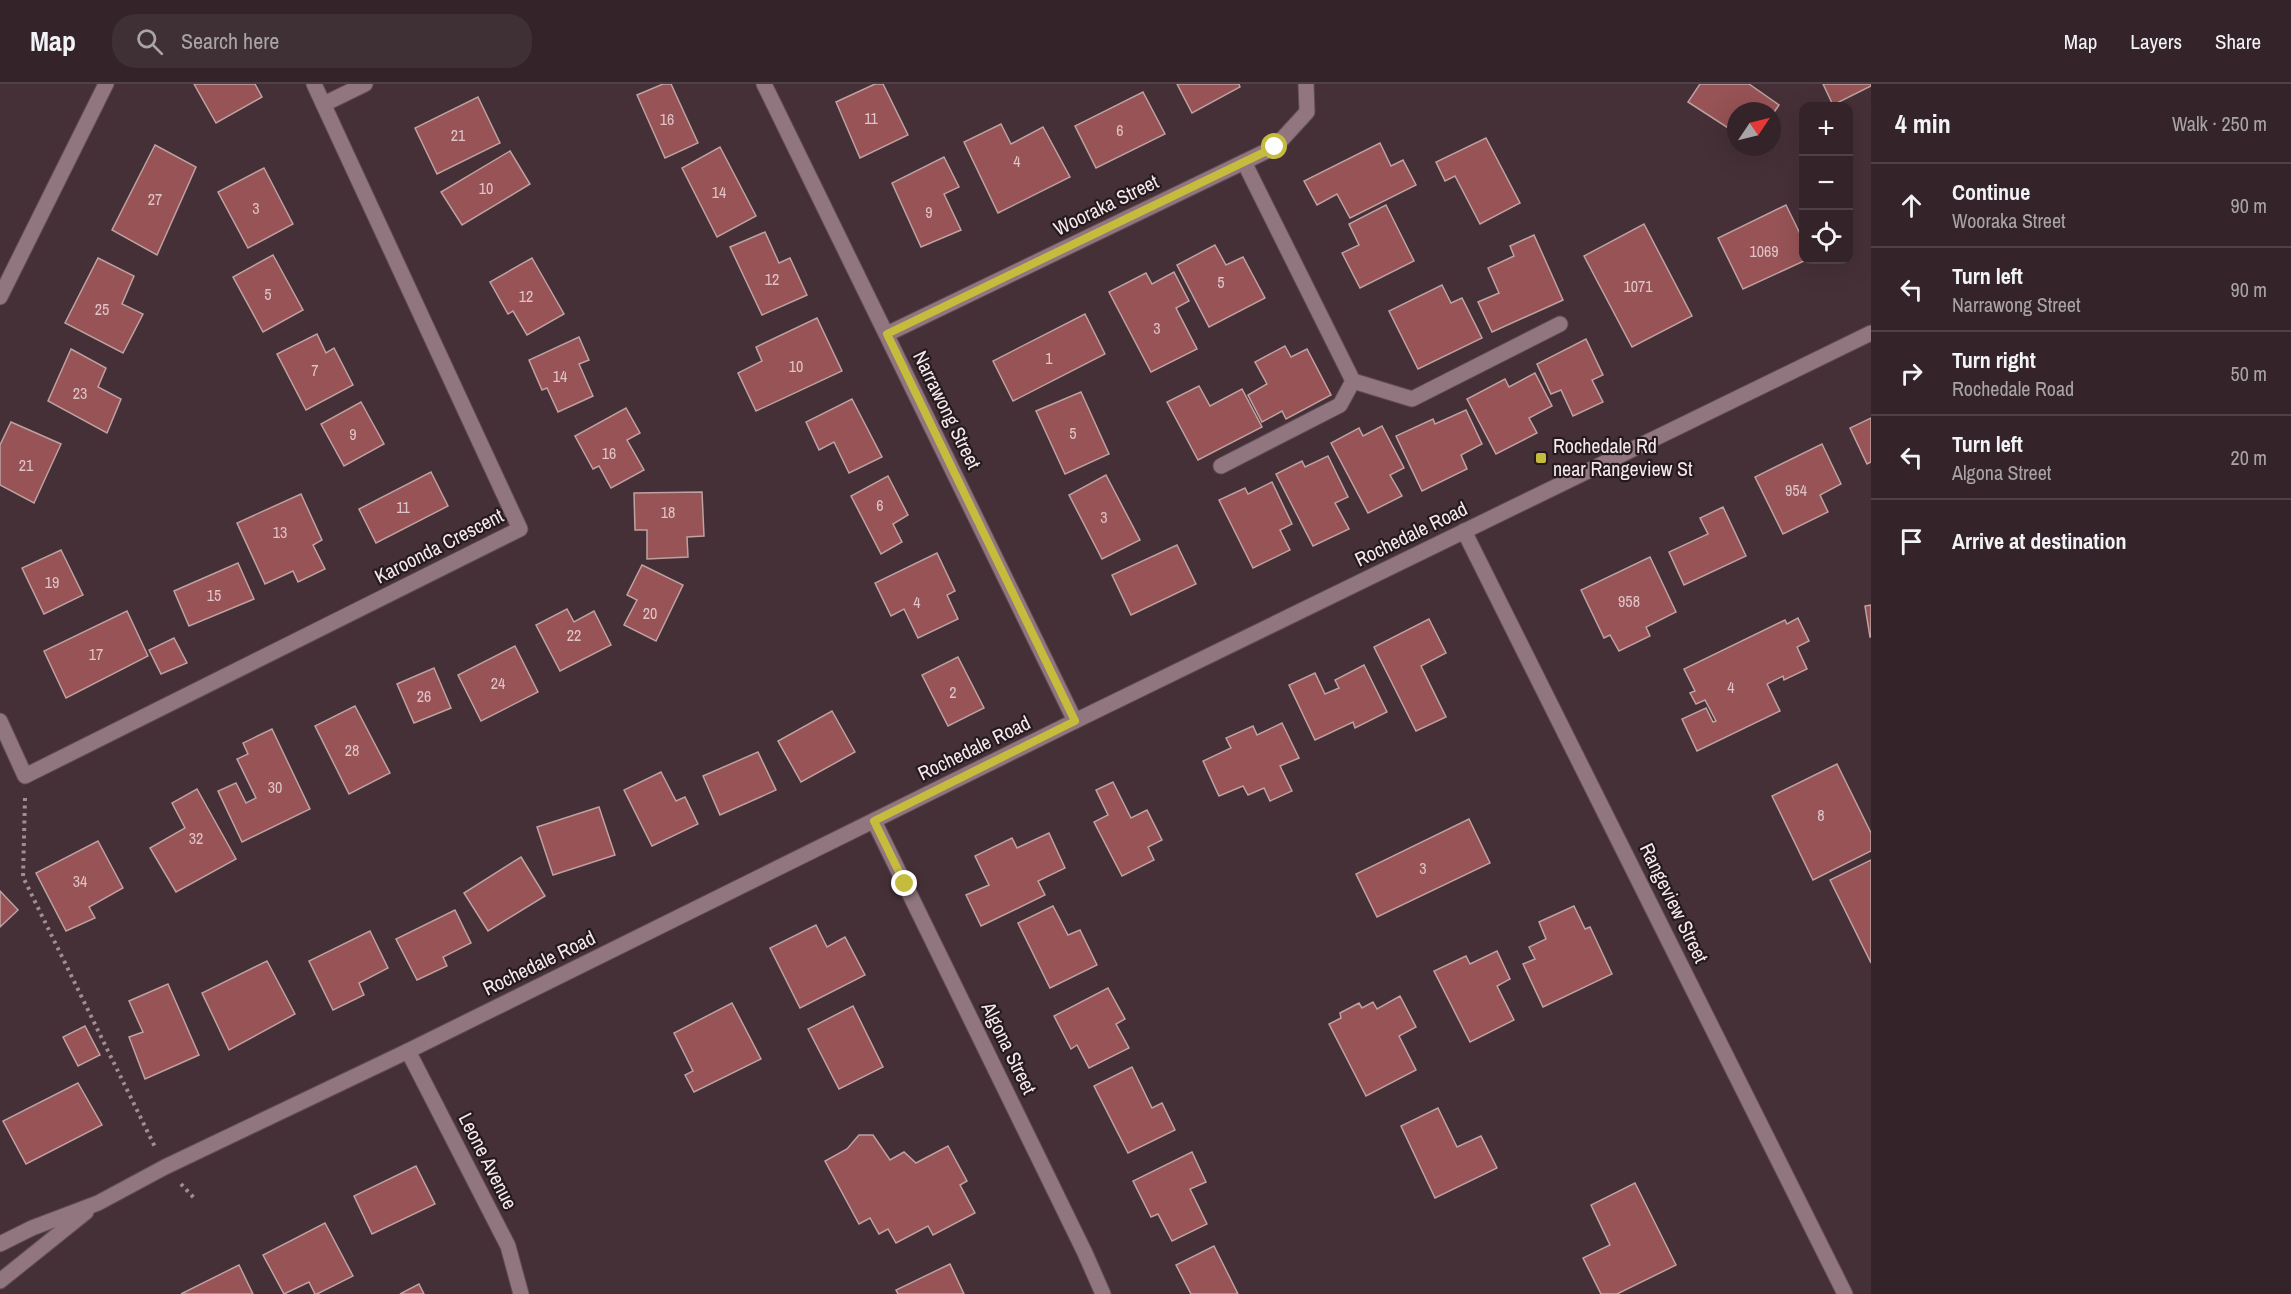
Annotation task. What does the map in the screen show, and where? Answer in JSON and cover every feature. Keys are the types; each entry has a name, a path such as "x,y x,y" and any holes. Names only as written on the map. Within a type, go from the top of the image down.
{"street":[{"path":"0,297 105,84"},
{"name":"Karoonda Crescent","path":"25,776 520,529 314,84"},
{"path":"324,104 365,84"},
{"name":"Narrawong Street","path":"764,84 1075,721"},
{"name":"Wooraka Street","path":"887,334 1275,147 1307,112 1306,84"},
{"path":"1244,162 1353,381 1412,399 1560,324"},
{"name":"Rochedale Road","path":"0,1244 32,1228 98,1203 165,1167 408,1052 1075,721 1871,333"},
{"path":"1221,466 1340,405 1353,381"},
{"name":"Rangeview Street","path":"1464,531 1845,1294"},
{"path":"0,721 25,776"},
{"name":"Algona Street","path":"874,821 1103,1294"},
{"name":"Leone Avenue","path":"408,1052 508,1246 520,1294"},
{"name":"Rochedale Road","path":"0,1281 98,1203"}],"path":[{"path":"25,776 23,877 165,1167 195,1199"}],"building":[{"path":"194,84 255,84 262,97 216,123"},
{"path":"663,84 671,84 698,143 665,158 637,95"},
{"path":"875,84 883,84 908,135 860,158 836,102"},
{"path":"1177,84 1239,84 1240,87 1192,113"},
{"path":"1700,84 1749,84 1775,102 1727,102 1727,127 1688,102"},
{"path":"1823,84 1871,84 1839,102 1832,102"},
{"path":"1143,92 1165,134 1096,168 1075,126"},
{"path":"478,97 500,143 437,174 415,128"},
{"path":"1001,124 1011,144 1043,127 1070,177 998,213 964,142"},
{"path":"1486,138 1520,203 1480,224 1455,176 1445,181 1436,162"},
{"path":"1380,143 1391,166 1403,160 1416,185 1350,218 1337,194 1317,205 1304,181"},
{"path":"155,145 196,167 157,255 112,230"},
{"path":"720,147 756,216 717,237 682,168"},
{"path":"510,151 530,184 462,225 441,192"},
{"path":"944,157 959,187 944,194 961,230 921,247 892,183"},
{"path":"264,168 293,224 248,248 218,192"},
{"path":"1386,205 1414,261 1360,288 1342,253 1359,245 1349,224"},
{"path":"1786,205 1799,232 1799,263 1743,289 1718,238"},
{"path":"1644,224 1692,316 1632,347 1584,256"},
{"path":"765,232 779,263 790,258 807,295 762,315 730,247"},
{"path":"1534,235 1563,300 1492,332 1478,302 1499,293 1488,268 1514,256 1510,246"},
{"path":"1215,245 1226,265 1243,257 1265,298 1209,327 1177,265"},
{"path":"273,255 303,310 263,332 233,277"},
{"path":"98,258 134,276 122,304 143,314 123,353 65,323"},
{"path":"532,258 564,314 527,335 513,311 508,314 490,282"},
{"path":"1174,272 1189,301 1176,308 1197,349 1151,372 1109,292 1146,273 1152,284"},
{"path":"1442,285 1451,303 1462,298 1482,338 1418,369 1389,311"},
{"path":"1085,314 1105,354 1013,401 993,361"},
{"path":"817,318 842,371 756,411 738,373 762,361 756,347"},
{"path":"317,334 326,353 334,348 353,385 306,410 277,354"},
{"path":"579,337 589,360 579,364 593,396 558,412 547,388 542,390 529,360"},
{"path":"1586,339 1603,375 1592,380 1603,402 1573,416 1561,390 1551,394 1537,364"},
{"path":"1285,346 1291,357 1307,349 1331,395 1286,419 1282,411 1262,422 1248,395 1267,384 1255,362"},
{"path":"71,349 106,368 98,387 121,399 107,433 48,401"},
{"path":"1535,373 1552,406 1529,418 1537,433 1496,454 1467,399 1505,379 1509,387"},
{"path":"1199,386 1210,406 1242,389 1262,427 1198,460 1167,402"},
{"path":"1081,392 1109,454 1065,474 1036,411"},
{"path":"852,399 882,457 849,473 834,442 819,450 806,422"},
{"path":"361,402 384,444 344,466 321,424"},
{"path":"626,408 640,433 627,440 644,470 611,488 599,466 593,469 575,436"},
{"path":"1466,410 1482,444 1461,455 1467,469 1422,491 1396,436 1433,419 1435,424"},
{"path":"1871,418 1871,462 1867,464 1850,428"},
{"path":"11,422 61,444 34,503 0,485 0,445"},
{"path":"1382,426 1404,468 1390,475 1402,496 1368,513 1331,443 1359,428 1363,436"},
{"path":"1822,444 1841,484 1820,495 1828,512 1783,534 1755,477"},
{"path":"1328,456 1348,497 1335,503 1349,529 1313,546 1276,474 1302,461 1305,467"},
{"path":"431,472 448,506 376,543 359,509"},
{"path":"1106,475 1140,540 1102,559 1069,495"},
{"path":"888,476 908,515 893,524 902,542 881,554 851,496"},
{"path":"1272,482 1292,524 1280,530 1290,550 1253,568 1219,500 1245,488 1248,494"},
{"path":"702,492 704,536 687,537 688,557 647,559 647,530 635,530 634,493"},
{"path":"301,494 322,540 313,545 325,569 298,582 293,571 265,584 237,523"},
{"path":"1723,507 1746,556 1684,585 1669,552 1708,534 1700,518"},
{"path":"1177,545 1196,584 1131,615 1112,575"},
{"path":"61,550 83,595 44,614 22,568"},
{"path":"937,553 955,591 947,595 958,619 918,638 904,609 891,616 875,583"},
{"path":"1650,557 1676,612 1646,627 1650,636 1619,651 1610,635 1604,638 1581,590"},
{"path":"238,563 254,599 189,626 174,591"},
{"path":"642,565 683,585 656,641 624,625 637,600 627,595"},
{"path":"1871,605 1871,637 1870,637 1865,606"},
{"path":"567,609 574,622 594,611 611,645 560,671 536,625"},
{"path":"127,611 148,656 66,698 44,651"},
{"path":"1798,618 1809,641 1797,647 1807,669 1784,680 1783,676 1767,684 1780,711 1697,751 1682,719 1706,708 1713,722 1716,721 1705,700 1696,704 1690,693 1695,691 1684,669 1785,620 1787,624"},
{"path":"1429,619 1446,653 1421,666 1446,717 1416,731 1374,647"},
{"path":"174,638 187,663 161,674 149,650"},
{"path":"515,646 538,692 481,721 458,675"},
{"path":"958,657 984,708 948,726 922,675"},
{"path":"1364,665 1387,712 1355,728 1353,722 1315,740 1289,685 1315,673 1325,694 1339,688 1335,680"},
{"path":"434,668 451,708 414,723 397,684"},
{"path":"355,706 390,773 349,794 315,726"},
{"path":"832,711 855,752 801,782 778,741"},
{"path":"1282,723 1299,758 1280,766 1292,791 1270,801 1264,788 1248,795 1243,786 1219,796 1203,761 1231,748 1226,738 1253,726 1257,735"},
{"path":"272,729 310,809 242,842 218,791 236,783 246,803 256,798 237,759 248,754 243,743"},
{"path":"758,752 776,790 720,815 703,776"},
{"path":"1837,764 1871,833 1871,851 1813,880 1772,796"},
{"path":"661,772 676,801 685,797 698,824 652,846 624,790"},
{"path":"1113,782 1131,818 1147,810 1162,840 1148,847 1154,860 1122,876 1094,822 1108,815 1096,790"},
{"path":"197,789 236,859 176,892 150,848 185,828 172,803"},
{"path":"599,807 615,855 553,875 537,827"},
{"path":"1469,819 1490,863 1377,917 1356,874"},
{"path":"1049,833 1065,868 1038,881 1045,895 981,926 966,895 989,885 975,856 1012,838 1017,848"},
{"path":"98,841 123,888 89,907 95,918 66,931 36,873"},
{"path":"521,857 545,896 488,931 464,893"},
{"path":"1871,860 1871,963 1830,880"},
{"path":"0,891 18,910 0,927"},
{"path":"1053,906 1068,935 1080,930 1097,965 1050,988 1018,923"},
{"path":"1574,906 1585,929 1590,927 1612,974 1543,1007 1523,964 1535,959 1529,947 1546,939 1539,922"},
{"path":"455,910 471,943 443,957 447,966 417,980 396,939"},
{"path":"816,925 827,947 845,937 865,975 800,1008 770,948"},
{"path":"370,931 388,968 359,983 364,995 333,1010 309,961"},
{"path":"1497,951 1510,979 1497,986 1514,1020 1470,1042 1434,971 1466,956 1470,964"},
{"path":"267,961 295,1014 229,1050 202,993"},
{"path":"168,984 199,1055 145,1079 129,1037 143,1032 129,1001"},
{"path":"1108,988 1125,1019 1116,1024 1129,1048 1089,1068 1077,1045 1071,1049 1054,1016"},
{"path":"1400,996 1416,1027 1399,1036 1416,1070 1366,1096 1329,1024 1341,1018 1340,1013 1359,1003 1362,1008 1373,1002 1377,1009"},
{"path":"732,1003 761,1059 694,1092 685,1075 693,1071 674,1033"},
{"path":"853,1006 883,1067 839,1089 808,1029"},
{"path":"85,1026 100,1055 78,1066 63,1037"},
{"path":"1132,1067 1152,1108 1162,1103 1175,1130 1128,1153 1094,1086"},
{"path":"78,1083 102,1125 26,1164 3,1121"},
{"path":"1438,1108 1457,1147 1481,1136 1497,1168 1435,1198 1401,1126"},
{"path":"859,1135 873,1135 890,1160 904,1152 916,1163 948,1146 967,1181 960,1185 975,1213 933,1235 928,1226 896,1243 888,1229 879,1234 870,1218 859,1224 825,1161 847,1149"},
{"path":"1192,1152 1206,1182 1190,1189 1207,1224 1172,1241 1158,1214 1151,1217 1133,1181"},
{"path":"416,1166 435,1204 372,1234 354,1196"},
{"path":"1635,1183 1676,1265 1617,1294 1601,1294 1583,1258 1610,1245 1591,1205"},
{"path":"325,1223 353,1276 317,1294 309,1282 284,1294 263,1255"},
{"path":"1214,1246 1238,1294 1191,1294 1176,1265"},
{"path":"950,1264 964,1294 898,1294 896,1290"},
{"path":"239,1265 253,1294 181,1294"},
{"path":"419,1284 424,1294 400,1294"}],"place":[{"name":"Rochedale Rd near Rangeview St","path":"1541,458"}],"route":[{"path":"905,884 874,821 1075,721 887,334 1275,147"}]}
